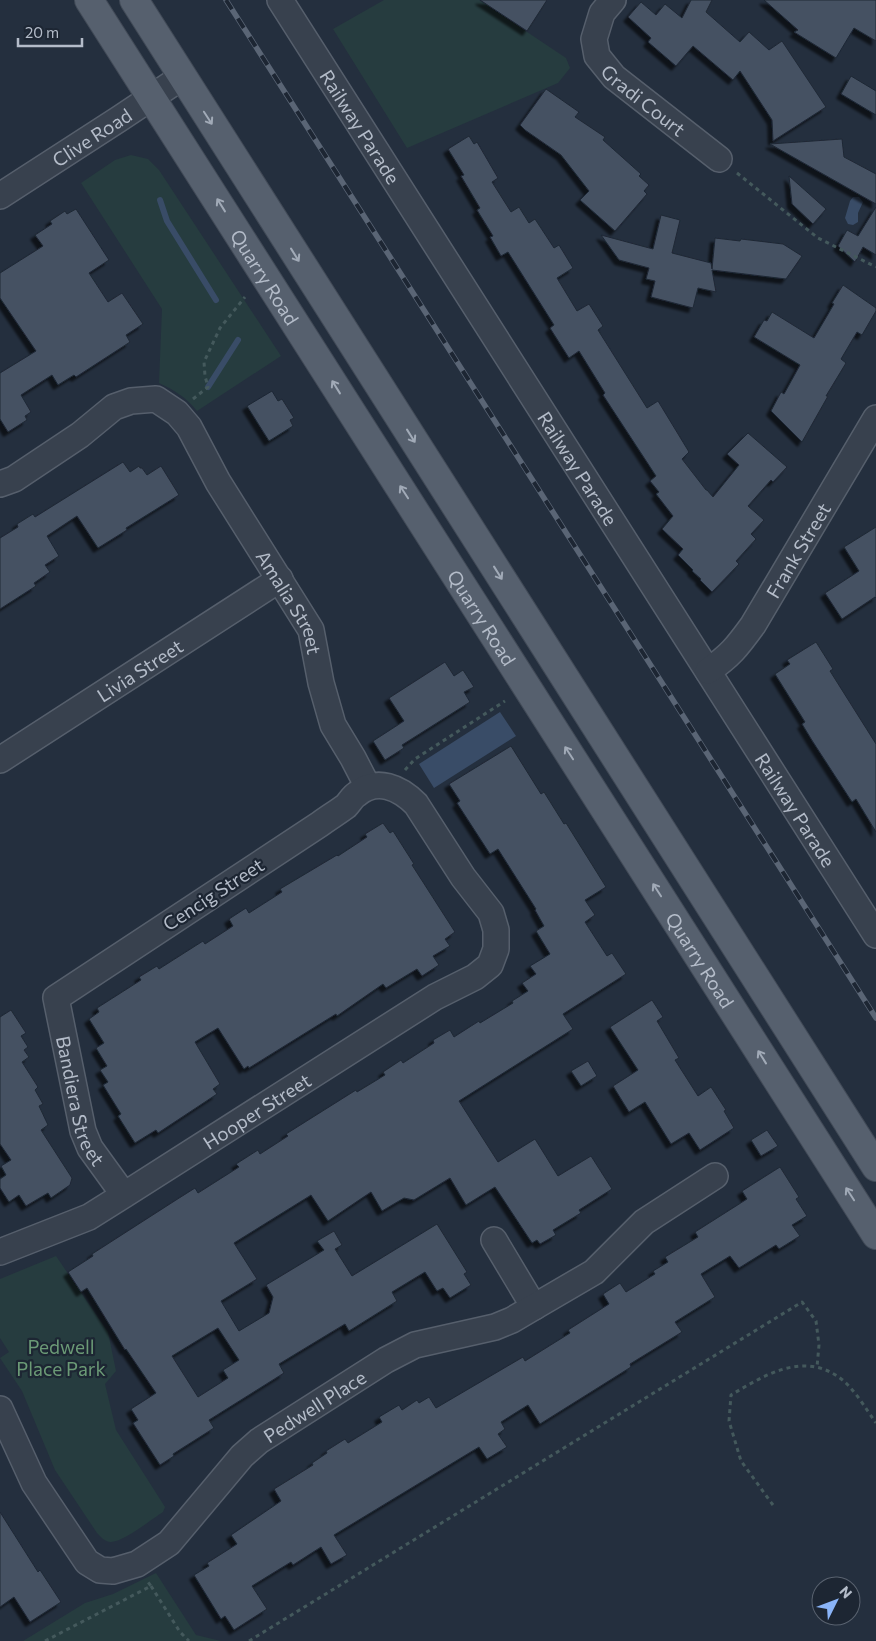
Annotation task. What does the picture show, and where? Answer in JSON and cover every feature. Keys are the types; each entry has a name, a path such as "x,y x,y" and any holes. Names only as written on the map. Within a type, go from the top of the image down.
{"main road":[{"name":"Quarry Road","path":"89,0 876,1235"},
{"name":"Quarry Road","path":"134,0 876,1167"},
{"path":"362,428 393,408"}],"street":[{"name":"Railway Parade","path":"280,0 876,935"},
{"name":"Gradi Court","path":"613,0 602,13 594,39 597,56 614,77 719,159"},
{"name":"Clive Road","path":"0,196 182,77"},
{"name":"Amalia Street","path":"0,484 14,479 80,435 114,407 131,401 156,399 177,412 188,427 218,482 311,630 321,682 333,725 354,758 368,787"},
{"name":"Frank Street","path":"708,671 734,651 753,625 872,435"},
{"name":"Livia Street","path":"0,760 280,580"},
{"path":"368,787 393,787"},
{"name":"Cencig Street","path":"56,998 320,824 346,805 356,794 368,787"},
{"name":"Hooper Street","path":"0,1252 89,1217 435,997 475,977 490,965 496,949 496,930 491,913 463,877 416,804 407,794 393,787"},
{"name":"Bandiera Street","path":"56,998 84,1131 90,1148 124,1196"},
{"name":"Pedwell Place","path":"0,1409 34,1483 87,1562 100,1570 112,1571 137,1564 169,1543 242,1456 259,1441 386,1360 410,1347 495,1327 512,1320 594,1272 644,1222 715,1176"},
{"path":"494,1240 534,1307"}],"path":[{"path":"719,159 818,238 876,267"},
{"path":"177,412 208,387 204,362 220,328 246,297"},
{"path":"393,787 415,759 505,701"},
{"path":"249,1641 802,1302 816,1321 819,1345 816,1367"},
{"path":"773,1505 741,1461 729,1421 731,1396 759,1378 789,1366 816,1367 838,1376 857,1395 876,1423"},
{"path":"137,1564 180,1632 189,1641"},
{"path":"45,1641 151,1586"}],"green space":[{"path":"384,0 479,0 566,58 570,68 558,83 407,148 333,29"},
{"path":"131,155 148,159 159,170 281,356 197,411 180,394 159,383 162,309 81,183 115,160"},
{"name":"Pedwell Place Park","path":"56,1256 108,1332 116,1371 105,1384 116,1430 165,1507 163,1512 145,1525 122,1539 110,1542 103,1539 97,1533 55,1470 22,1391 0,1358 9,1352 0,1338 0,1279"},
{"path":"156,1573 196,1635 221,1641 23,1641 85,1603 113,1594"}],"water":[{"path":"853,197 859,197 863,202 858,213 858,222 853,225 848,224 845,218"},
{"path":"500,712 516,736 434,788 419,764"}],"building":[{"path":"480,0 547,0 527,31"},
{"path":"691,0 712,0 706,12 740,42 749,32 769,50 782,41 826,107 773,141 772,120 740,71 733,80 693,46 676,66 648,42 651,38 628,17 641,2 656,15 665,4 682,18"},
{"path":"764,0 876,0 876,41 854,28 836,58 794,32 798,30"},
{"path":"851,76 876,91 876,115 841,94"},
{"path":"546,89 579,112 575,117 605,137 603,140 641,174 639,176 649,185 644,191 647,194 615,231 580,200 589,191 561,155 520,125"},
{"path":"469,136 474,144 477,142 498,178 492,182 511,212 519,207 529,223 535,219 554,248 559,245 573,268 557,278 577,311 589,304 603,326 598,330 647,408 658,401 689,452 682,459 706,490 713,497 739,465 727,454 748,433 787,467 773,482 771,480 748,506 764,520 751,534 756,539 736,561 739,564 712,592 678,555 683,549 662,529 673,516 656,494 659,492 650,481 656,476 603,395 605,393 579,351 569,358 550,328 554,325 508,252 501,256 490,237 493,236 477,210 480,208 461,176 464,175 448,149"},
{"path":"842,139 844,157 876,174 876,204 770,144"},
{"path":"789,176 826,209 813,224 792,204"},
{"path":"876,207 876,255 863,247 855,262 838,246 847,230 858,236"},
{"path":"76,209 109,260 89,273 108,302 122,293 143,324 126,335 130,342 76,377 74,375 58,385 52,375 21,395 31,412 25,416 27,420 8,432 0,419 0,373 36,351 0,298 0,273 43,246 35,235 52,224 50,221 65,211 67,214"},
{"path":"661,215 680,220 672,253 711,263 712,269 715,238 783,244 802,256 786,279 712,270 716,292 698,288 693,308 651,297 655,281 646,279 649,268 619,260 601,235 653,249"},
{"path":"843,285 876,308 876,311 862,335 857,332 841,359 846,363 802,442 771,411 781,392 784,394 800,365 754,337 764,320 767,321 772,312 814,338"},
{"path":"272,391 278,401 282,399 294,418 290,420 293,426 269,441 247,406"},
{"path":"123,462 130,472 139,466 147,475 161,466 179,495 98,548 77,516 47,536 59,556 45,565 50,572 34,583 36,586 0,609 0,538 18,527 17,524 33,514 35,517"},
{"path":"876,527 876,598 842,619 825,593 859,571 844,547"},
{"path":"816,642 833,669 830,671 876,744 876,832 856,799 852,802 813,742 802,724 805,722 775,674 790,664 787,660"},
{"path":"445,662 454,676 463,670 474,687 464,692 470,702 402,745 404,748 385,760 373,741 404,721 389,698"},
{"path":"511,746 541,794 544,792 564,824 566,823 606,887 585,900 595,915 585,922 607,956 612,953 626,974 563,1014 573,1029 459,1101 498,1162 535,1139 558,1176 591,1156 612,1189 579,1210 581,1213 553,1230 556,1235 540,1244 537,1240 532,1243 495,1187 466,1205 450,1178 414,1200 404,1198 382,1211 371,1192 328,1221 311,1195 234,1243 257,1279 221,1301 239,1331 269,1313 273,1297 266,1285 324,1250 317,1241 334,1231 342,1245 335,1249 352,1276 437,1224 467,1272 464,1274 471,1285 450,1298 443,1288 437,1291 425,1272 392,1292 397,1301 349,1331 345,1324 279,1364 284,1373 209,1420 214,1428 173,1454 174,1456 160,1465 133,1423 138,1420 131,1409 156,1393 125,1350 87,1288 81,1292 68,1272 93,1256 92,1254 195,1188 198,1193 239,1167 236,1164 258,1150 260,1154 288,1136 286,1134 356,1090 357,1092 385,1075 383,1072 401,1060 403,1063 434,1043 433,1040 450,1030 454,1037 513,1003 512,1001 528,991 522,983 536,974 530,966 550,954 536,931 544,926 536,909 498,849 490,854 457,803 460,801 449,784","holes":["218,1328 239,1360 223,1370 228,1378 198,1397 172,1356"]},
{"path":"383,823 390,833 393,831 414,864 412,865 455,932 445,939 450,946 433,956 439,965 422,976 417,969 386,988 383,984 337,1016 336,1014 249,1068 248,1066 244,1069 218,1028 195,1042 220,1084 213,1089 217,1094 158,1133 156,1130 135,1143 118,1116 121,1114 103,1085 108,1082 100,1070 107,1066 96,1048 104,1043 89,1019 99,1012 97,1008 141,980 139,977 157,966 159,969 203,941 205,944 233,926 229,919 246,908 249,913 282,892 280,889 367,837 365,834"},
{"path":"652,1000 663,1017 657,1021 679,1058 675,1060 698,1096 711,1087 726,1110 724,1111 734,1128 700,1150 689,1133 671,1144 645,1102 629,1112 613,1086 638,1070 610,1027"},
{"path":"11,1010 26,1033 21,1036 28,1047 24,1050 29,1057 22,1062 38,1087 35,1090 43,1104 39,1106 48,1125 41,1130 72,1178 70,1185 51,1198 48,1193 26,1206 19,1195 9,1202 0,1188 0,1179 6,1175 1,1166 11,1160 0,1144 0,1017"},
{"path":"588,1061 597,1076 581,1086 571,1071"},
{"path":"767,1130 778,1146 761,1156 751,1140"},
{"path":"780,1167 799,1197 796,1199 807,1216 792,1225 800,1236 779,1249 776,1245 739,1268 730,1256 701,1274 715,1297 675,1322 682,1332 630,1364 631,1367 540,1424 528,1405 501,1422 505,1429 498,1434 507,1447 487,1459 479,1447 334,1535 347,1555 331,1564 321,1547 293,1565 291,1562 252,1586 267,1609 234,1630 225,1616 221,1619 194,1575 209,1566 207,1563 237,1544 231,1535 281,1501 274,1489 313,1465 312,1463 327,1453 326,1451 345,1439 348,1443 382,1422 379,1417 399,1405 402,1410 417,1400 419,1403 429,1397 436,1408 523,1357 525,1361 570,1333 568,1330 609,1304 603,1294 620,1283 626,1292 655,1274 653,1271 668,1262 665,1257 698,1237 695,1232 747,1199 742,1191"},
{"path":"0,1512 38,1572 40,1570 61,1602 30,1622 14,1597 0,1607"}],"waterway":[{"path":"160,200 167,221 216,300"},
{"path":"208,387 238,340"}],"railway":[{"path":"226,0 876,1018"}]}
